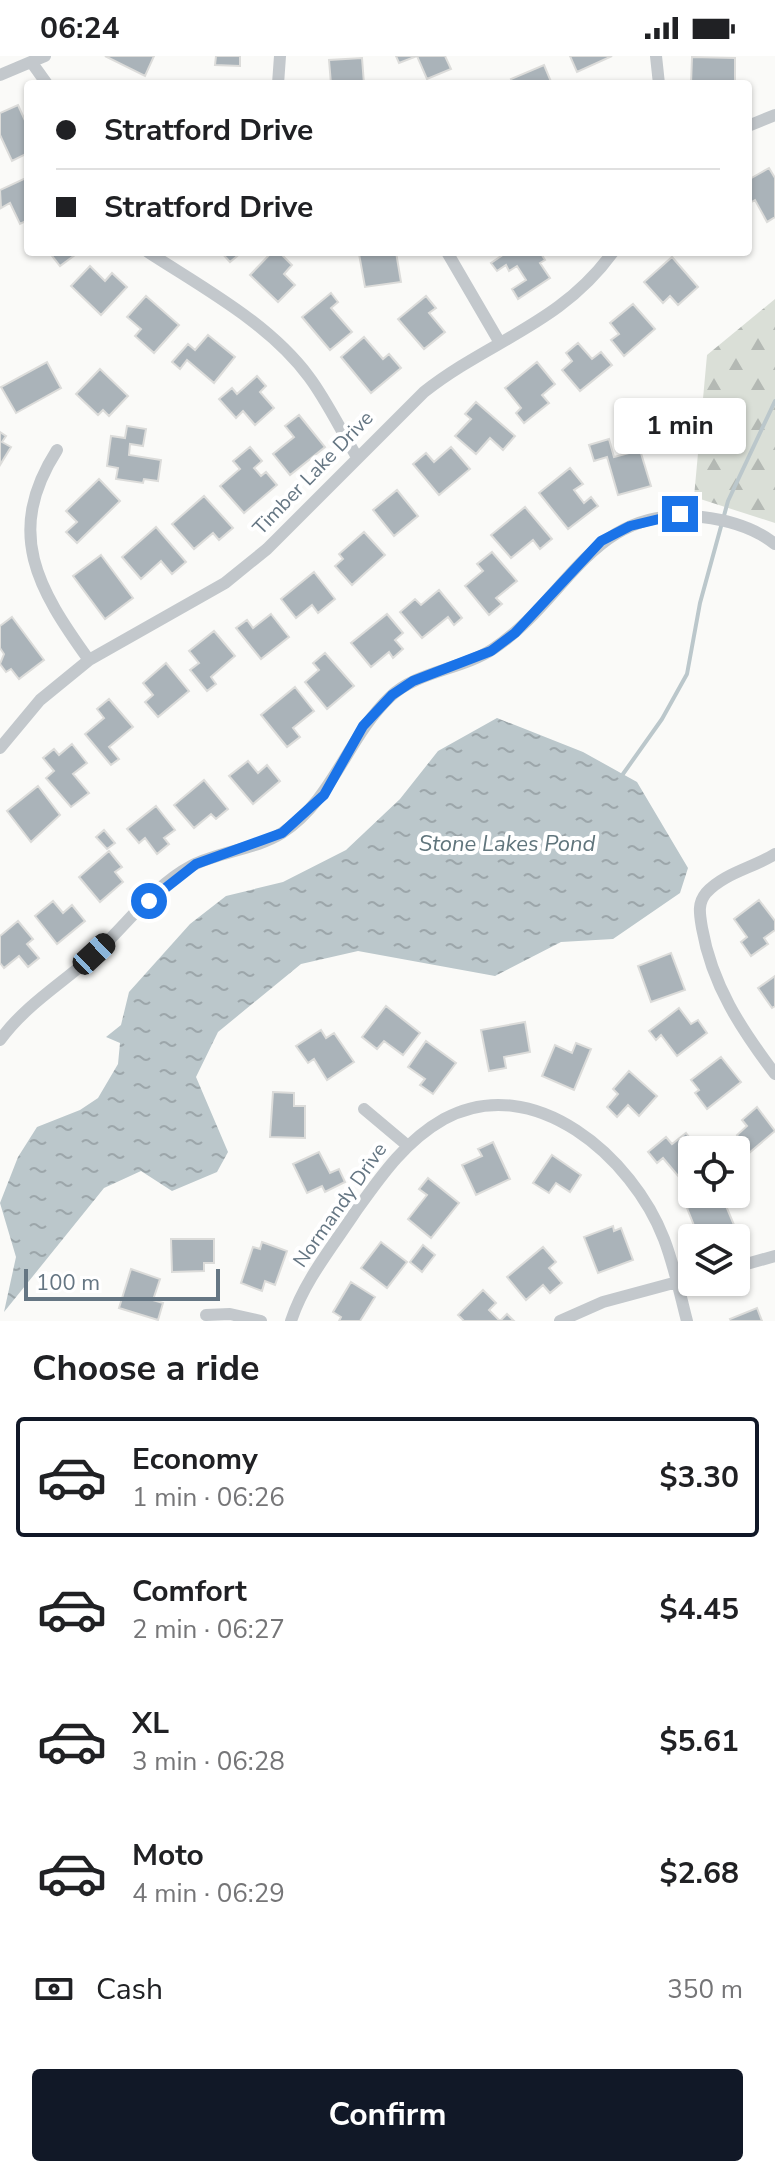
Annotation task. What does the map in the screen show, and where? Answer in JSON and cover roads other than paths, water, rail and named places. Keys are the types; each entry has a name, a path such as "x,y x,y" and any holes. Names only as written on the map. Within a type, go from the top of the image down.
{"street":[{"path":"0,75 45,56"},
{"path":"278,80 280,56"},
{"path":"656,56 659,80"},
{"path":"32,63 44,80"},
{"path":"752,124 775,115"},
{"path":"154,256 211,291 281,347 309,377 357,457"},
{"path":"449,256 500,343"},
{"name":"Timber Lake Drive","path":"0,748 40,700 89,660 225,583 299,521 357,457 424,392 451,371 535,325 578,294 610,256"},
{"path":"57,450 38,479 30,513 31,552 52,608 89,660"},
{"path":"0,1040 31,1004 94,954 181,872 282,833 324,795 363,726 392,695 413,681 479,657 515,633 601,541 630,526 680,514 731,523 775,544"},
{"path":"775,854 720,881 701,901 699,911 706,951 723,996 775,1074"},
{"name":"Normandy Drive","path":"291,1321 314,1273 375,1185 408,1146 446,1118 477,1107 511,1107 562,1121 579,1130 637,1189 664,1238 687,1321"},
{"path":"364,1109 408,1146"},
{"path":"750,1263 775,1256"},
{"path":"560,1321 603,1302 677,1283"},
{"path":"206,1315 230,1314 261,1321"}],"water":[{"name":"Stone Lakes Pond","path":"497,718 583,752 637,782 688,868 680,893 613,939 561,942 495,976 358,951 301,964 218,1032 196,1077 228,1152 217,1172 172,1191 141,1171 104,1188 4,1312 16,1257 0,1203 18,1157 37,1127 80,1110 98,1098 118,1064 120,1043 106,1037 121,1025 129,992 190,924 226,896 283,882 346,850 400,799 438,751"}],"waterway":[{"path":"623,774 662,719 687,674 700,603 728,501 775,401"}]}
